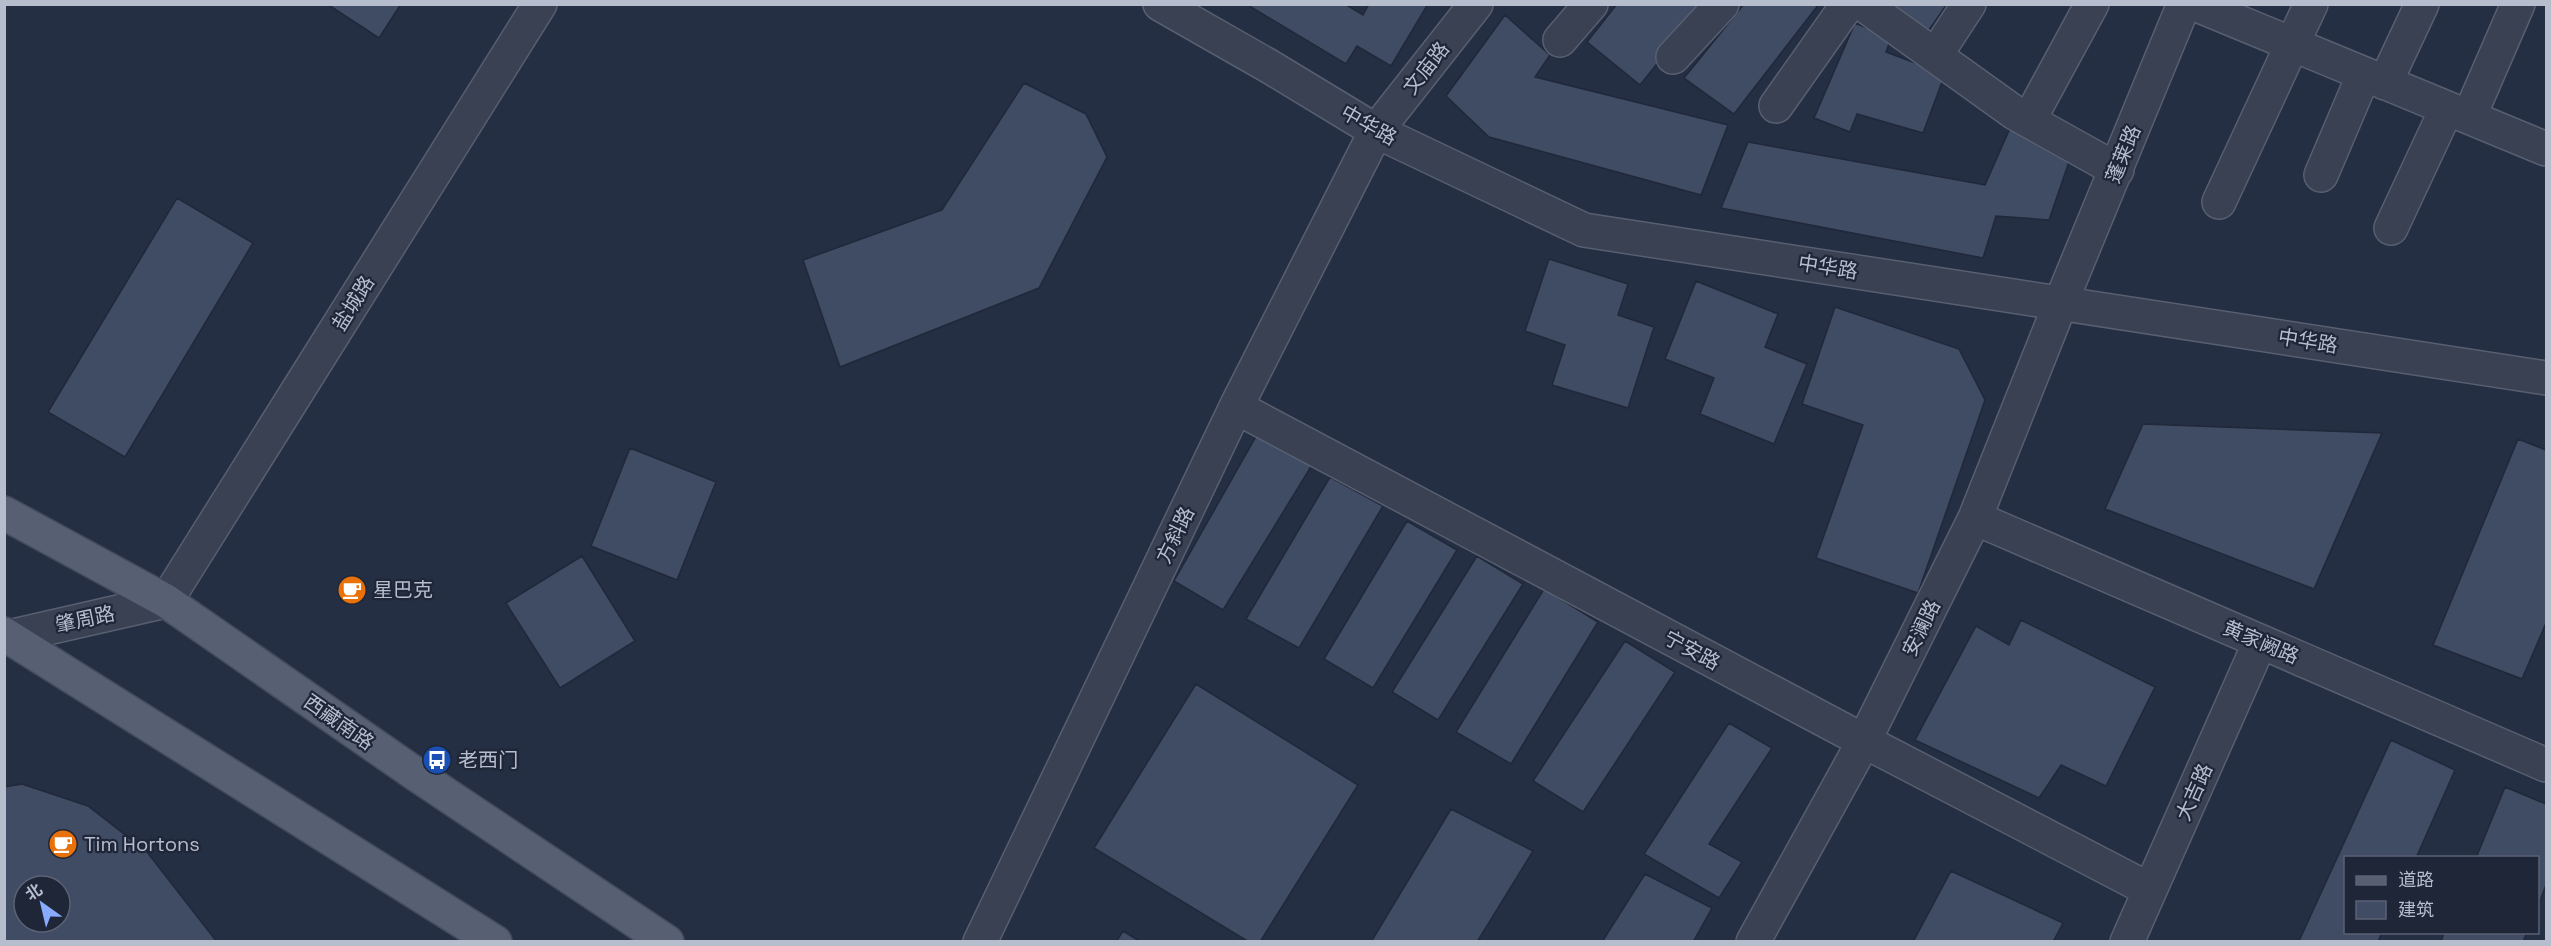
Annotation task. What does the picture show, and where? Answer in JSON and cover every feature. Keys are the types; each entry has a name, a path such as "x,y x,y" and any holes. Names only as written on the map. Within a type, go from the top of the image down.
{"main road":[{"name":"西藏南路","path":"4,513 166,601 417,776 667,942"},
{"path":"6,636 495,942"}],"street":[{"name":"盐城路","path":"166,601 540,4"},
{"name":"中华路","path":"1160,4 1376,131 1584,230 2547,378"},
{"name":"文庙路","path":"1376,131 1476,4"},
{"path":"1560,40 1591,4"},
{"path":"1673,57 1722,4"},
{"path":"1776,106 1848,4"},
{"path":"1863,4 2029,120 2117,170"},
{"path":"1935,56 1968,4"},
{"path":"2029,120 2092,4"},
{"name":"蓬莱路","path":"2061,302 2184,4"},
{"path":"2195,4 2546,149"},
{"path":"2219,202 2311,4"},
{"path":"2321,175 2374,78 2422,4"},
{"path":"2391,228 2518,4"},
{"name":"方斜路","path":"980,942 1236,407 1376,131"},
{"name":"安澜路","path":"1753,942 1864,741 1975,518 2061,302"},
{"name":"宁安路","path":"1236,407 1864,741 2150,890"},
{"name":"黄家阙路","path":"1975,518 2547,765"},
{"name":"肇周路","path":"6,636 166,601"},
{"name":"大吉路","path":"2127,942 2260,642"}],"building":[{"path":"327,4 401,4 379,38"},
{"path":"1246,4 1345,4 1363,15 1369,4 1428,4 1391,66 1357,46 1346,64"},
{"path":"1617,4 1705,4 1640,85 1587,42"},
{"path":"1744,4 1819,4 1734,114 1684,78"},
{"path":"1886,4 1947,4 1927,33"},
{"path":"1505,15 1550,55 1535,77 1728,125 1701,195 1489,137 1446,96"},
{"path":"1855,23 1891,38 1886,52 1945,74 1923,133 1857,114 1850,132 1814,118"},
{"path":"1024,83 1086,114 1107,157 1039,288 840,367 803,260 942,210"},
{"path":"2011,126 2071,156 2049,220 1996,216 1983,258 1721,208 1748,142 1985,185"},
{"path":"177,198 253,243 125,457 48,412"},
{"path":"1549,259 1628,284 1618,315 1654,327 1628,408 1552,385 1565,345 1525,331"},
{"path":"1696,281 1778,314 1765,347 1807,364 1774,444 1700,414 1714,378 1665,359"},
{"path":"1835,307 1959,349 1985,400 1918,593 1816,558 1863,425 1802,404"},
{"path":"2143,424 2382,433 2314,589 2105,509"},
{"path":"1258,433 1312,465 1223,610 1174,581"},
{"path":"2518,439 2546,450 2546,623 2522,679 2433,645"},
{"path":"630,448 716,482 677,580 591,546"},
{"path":"1330,477 1383,506 1299,648 1246,619"},
{"path":"1407,521 1457,550 1373,688 1324,659"},
{"path":"582,556 635,641 560,688 506,603"},
{"path":"1477,556 1523,584 1438,720 1392,692"},
{"path":"1544,589 1598,622 1511,764 1456,732"},
{"path":"2021,620 2155,687 2106,786 2061,765 2039,798 1915,740 1976,626 2009,645"},
{"path":"1625,641 1675,672 1583,812 1533,781"},
{"path":"1196,684 1358,785 1260,942 1249,942 1094,848"},
{"path":"1729,723 1772,748 1709,844 1742,862 1719,898 1644,854"},
{"path":"2391,740 2455,770 2417,856 2344,856 2344,934 2381,934 2378,942 2299,941"},
{"path":"22,784 88,806 147,852 217,942 4,942 4,787"},
{"path":"2505,787 2546,804 2546,885 2539,903 2539,856 2477,856"},
{"path":"1451,809 1533,851 1477,942 1371,942"},
{"path":"1951,871 2063,923 2053,942 1913,942"},
{"path":"1645,874 1712,908 1693,942 1602,942"},
{"path":"1123,931 1141,942 1116,942"},
{"path":"2443,934 2526,934 2523,942 2441,942"}],"place":[{"name":"星巴克","path":"352,590"},
{"name":"老西门","path":"437,760"},
{"name":"Tim Hortons","path":"63,844"}]}
